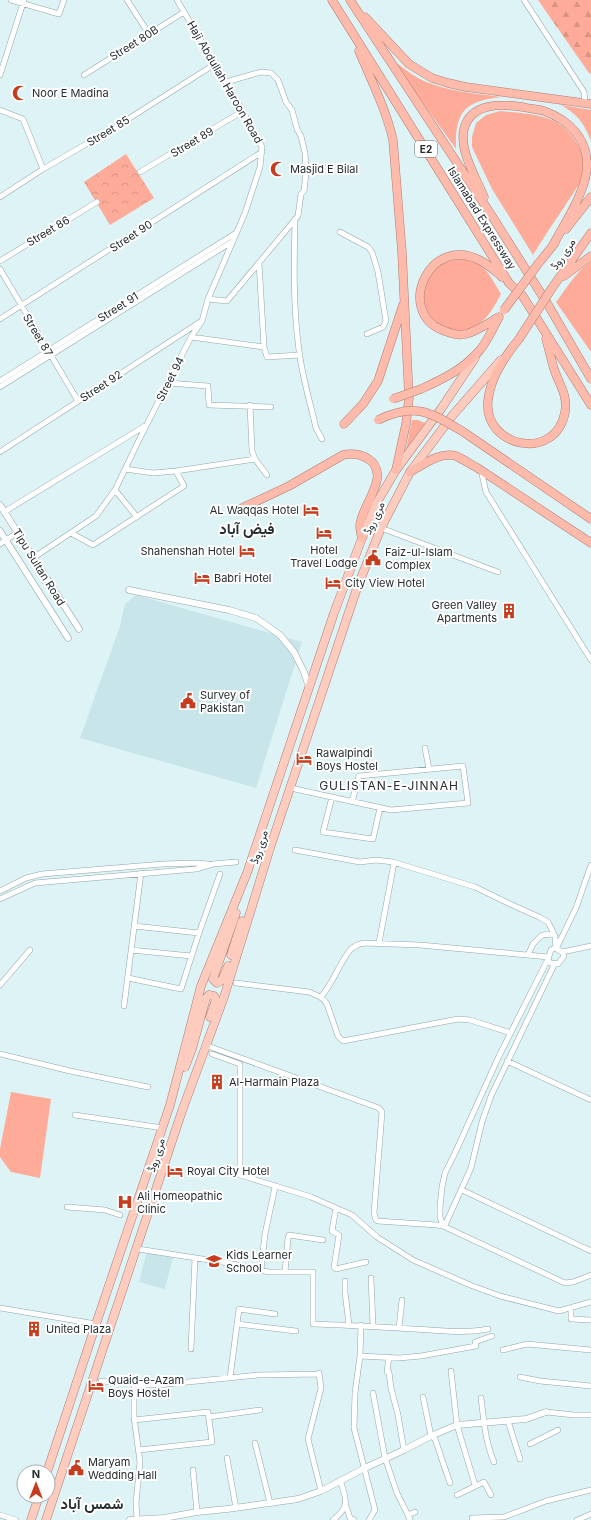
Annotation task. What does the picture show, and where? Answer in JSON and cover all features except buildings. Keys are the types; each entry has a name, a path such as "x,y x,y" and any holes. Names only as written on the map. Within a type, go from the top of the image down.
{"highway":[{"name":"Islamabad Expressway","path":"332,0 509,283 522,295 591,405"},
{"name":"Islamabad Expressway","path":"351,2 490,213 547,303 591,379"},
{"path":"351,2 409,64 432,78 466,87 588,104"},
{"path":"350,29 384,106 393,140 405,300 409,398 406,424 396,470"},
{"path":"490,213 464,147 465,127 470,117 478,110 491,106 509,105 543,111 561,119 571,127 583,143 587,167 580,195 552,247"},
{"name":"مری روڈ","path":"393,398 421,389 450,375 481,349 504,310 591,197"},
{"name":"مری روڈ","path":"509,351 519,339 552,288 591,233"},
{"path":"499,317 474,331 465,334 455,334 436,328 429,321 422,306 420,293 422,282 428,270 438,262 448,256 460,255 483,261 509,283"},
{"path":"559,280 591,256"},
{"path":"344,424 363,404 378,381 405,300"},
{"path":"509,351 494,378 489,394 488,410 491,418 497,428 512,441 521,444 539,442 547,439 559,428 563,420 566,404 563,387 554,369 544,332"},
{"path":"578,356 591,368"},
{"path":"378,420 397,412 418,411 431,414 462,431 591,519"},
{"path":"240,509 289,486 343,454 360,454 373,464 376,470 377,479 372,496 360,525 362,538"},
{"path":"410,472 438,457 456,456 481,470 591,543"}],"main road":[{"name":"مری روڈ","path":"50,1464 163,1128 201,986 247,873 309,687 362,538 376,504 396,470 441,409 481,349"},
{"name":"مری روڈ","path":"46,1520 138,1248 182,1111 205,1045 224,997 271,845 357,588 381,528 410,472 452,416 509,351"},
{"path":"247,873 232,926 213,979 217,983 222,980 227,970 236,935 271,845"},
{"path":"170,1105 192,1049 206,998 209,995 214,996 216,1000 195,1061 182,1111"},
{"path":"31,1520 36,1504"}],"street":[{"path":"11,0 23,1 60,14 64,0"},
{"path":"127,0 149,34"},
{"name":"Haji Abdullah Haroon Road","path":"177,0 243,111 262,147 260,167"},
{"path":"524,0 584,92 588,104"},
{"path":"0,75 23,1"},
{"name":"Street 80B","path":"84,75 184,12"},
{"name":"Street 85","path":"0,197 43,169 114,128 215,64"},
{"path":"208,299 227,301 259,263 299,214 301,194 304,191 306,182 305,153 301,136 297,129 292,110 286,102 278,80 271,73 261,72 226,82"},
{"path":"0,110 23,119 43,169"},
{"name":"Street 89","path":"140,172 243,111"},
{"name":"Street 90","path":"0,319 262,152"},
{"name":"Street 94","path":"33,558 96,516 115,490 191,337 202,321 208,299 237,232 260,167"},
{"name":"Street 86","path":"0,261 97,202"},
{"path":"295,219 293,268 299,355 316,428 322,439"},
{"name":"Street 91","path":"0,381 49,354 237,232"},
{"path":"340,232 368,247 372,252 378,272 386,321 383,327 366,334"},
{"path":"0,387 49,354 233,241"},
{"path":"259,263 264,347 267,357 299,355"},
{"name":"Street 87","path":"0,269 78,401"},
{"name":"Street 92","path":"0,452 202,321"},
{"path":"191,337 264,347"},
{"path":"168,383 208,386 209,405 250,405 271,407"},
{"path":"250,405 250,437 254,459 267,475"},
{"path":"4,512 146,426"},
{"path":"125,468 153,473 254,459"},
{"path":"481,470 486,492 591,660"},
{"path":"71,533 93,545 184,486 176,471"},
{"path":"115,490 137,517"},
{"name":"Tipu Sultan Road","path":"0,505 78,629"},
{"path":"381,528 498,572"},
{"name":"Tipu Sultan Road","path":"0,531 3,542 68,638"},
{"path":"3,542 17,533"},
{"path":"128,590 229,610 256,618 280,635 294,652 304,672 309,687"},
{"path":"425,748 429,769"},
{"path":"290,787 352,802 391,810 468,803 463,766 360,776 352,802"},
{"path":"332,797 323,832 373,838 380,808"},
{"path":"295,850 360,862 376,860 394,863 474,887 540,916 548,922 554,934 556,948 562,952 564,956 558,964 554,965 507,1061 486,1110 471,1168 462,1190 446,1223 443,1226"},
{"path":"0,891 26,878 42,874 187,863 213,864 236,862"},
{"path":"379,943 394,863"},
{"path":"0,899 35,883 196,869 213,864"},
{"path":"443,1226 440,1217 440,1207 445,1173 549,958 551,950 556,948 576,908 591,865"},
{"path":"124,1006 141,873"},
{"path":"128,978 181,989 220,874"},
{"path":"134,926 199,933"},
{"path":"528,955 533,944 542,935 554,934"},
{"path":"321,997 350,950 357,945 364,943 420,945 549,958"},
{"path":"562,952 591,946"},
{"path":"0,986 30,950"},
{"path":"131,950 191,956"},
{"path":"549,958 550,964 554,965"},
{"path":"236,982 309,992 321,997 327,1004 338,1036 343,1041 458,1019 470,1020 511,1034"},
{"path":"205,1045 379,1108 382,1112 374,1213 376,1220 443,1226 565,1283 573,1282 591,1275"},
{"path":"0,1054 70,1072 148,1087"},
{"path":"212,1054 240,1064 240,1175 311,1197 352,1215 377,1237 413,1260 470,1285 500,1296 559,1311 591,1302"},
{"path":"507,1061 591,1100"},
{"path":"75,1115 163,1128"},
{"path":"261,1270 265,1234 275,1187"},
{"path":"462,1190 591,1250"},
{"path":"67,1207 105,1210 120,1215"},
{"path":"336,1208 332,1231 339,1235 334,1267 336,1269 366,1262"},
{"path":"285,1272 290,1236 323,1240"},
{"path":"138,1248 228,1263 269,1272 313,1272 312,1324 361,1325 444,1332 488,1329"},
{"path":"191,1349 195,1258"},
{"path":"371,1278 373,1326"},
{"path":"345,1282 349,1325"},
{"path":"399,1328 402,1300"},
{"path":"0,1308 96,1324"},
{"path":"571,1308 571,1319 591,1320"},
{"path":"230,1378 239,1309 275,1314"},
{"path":"238,1324 296,1331"},
{"path":"361,1325 360,1356 353,1419 355,1437 365,1468 375,1510 369,1520"},
{"path":"360,1356 398,1358 421,1356 476,1346 475,1342 492,1336"},
{"path":"503,1350 527,1344 591,1350"},
{"path":"389,1357 387,1372 389,1372 404,1450"},
{"path":"451,1371 457,1425 475,1485"},
{"path":"101,1381 157,1384 258,1375 319,1373 320,1388 308,1439 321,1491"},
{"path":"520,1377 540,1381 591,1386"},
{"path":"134,1382 134,1420 140,1462 134,1519 164,1518 197,1512 298,1499 321,1491 384,1458 457,1425 526,1419 546,1412 591,1415"},
{"path":"373,1393 384,1458 397,1492 409,1517 415,1512"},
{"path":"423,1397 431,1436 435,1439 450,1483"},
{"path":"481,1398 483,1423 487,1443 494,1462"},
{"path":"134,1420 260,1410"},
{"path":"139,1450 212,1442 209,1415"},
{"path":"508,1421 520,1460"},
{"path":"530,1444 558,1430"},
{"path":"255,1443 270,1503"},
{"path":"227,1458 236,1508"},
{"path":"193,1470 197,1512"},
{"path":"340,1480 350,1518 354,1520"},
{"path":"457,1495 475,1485 484,1482 491,1495"},
{"path":"472,1518 504,1517 546,1501 591,1490"},
{"path":"333,1520 343,1513 346,1506"},
{"path":"577,1520 591,1514"},
{"path":"0,1515 16,1520"}],"shaded area":[{"name":"Survey of Pakistan","path":"136,595 302,642 256,788 80,738 120,626 125,604"},
{"path":"147,1251 173,1257 165,1289 139,1282"}],"green space":[{"path":"538,0 591,0 591,74 589,73"},
{"path":"392,60 410,73 429,83 447,89 502,97 479,101 465,110 460,117 458,125 456,149"},
{"path":"561,105 591,110 591,141 580,120 572,112"},
{"path":"500,111 535,115 555,122 572,136 582,154 583,168 581,180 533,255 492,189 472,147 472,137 476,123 486,115"},
{"path":"126,154 154,198 110,225 84,182"},
{"path":"463,259 471,261 482,267 490,276 501,294 483,321 464,331 454,331 436,322 428,314 422,295 424,283 437,268 444,263"},
{"path":"591,262 591,352 556,302 576,275"},
{"path":"412,420 418,420 425,423 406,449"},
{"path":"11,1092 51,1099 40,1178 11,1172 0,1157 0,1149"}],"place":[{"name":"Noor E Madina","path":"20,93"},
{"name":"Masjid E Bilal","path":"278,169"},
{"name":"AL Waqqas Hotel","path":"311,510"},
{"name":"Hotel Travel Lodge","path":"324,533"},
{"name":"Shahenshah Hotel","path":"247,551"},
{"name":"Faiz-ul-Islam Complex","path":"373,558"},
{"name":"Babri Hotel","path":"202,578"},
{"name":"City View Hotel","path":"333,583"},
{"name":"Green Valley Apartments","path":"509,611"},
{"name":"Survey of Pakistan","path":"188,701"},
{"name":"Rawalpindi Boys Hostel","path":"304,759"},
{"name":"Al-Harmain Plaza","path":"217,1082"},
{"name":"Royal City Hotel","path":"175,1171"},
{"name":"Ali Homeopathic Clinic","path":"125,1202"},
{"name":"Kids Learner School","path":"214,1261"},
{"name":"United Plaza","path":"34,1329"},
{"name":"Quaid-e-Azam Boys Hostel","path":"96,1386"},
{"name":"Maryam Wedding Hall","path":"76,1468"}],"district":[{"name":"فیض آباد","path":"247,528"},
{"name":"GULISTAN-E-JINNAH","path":"389,785"},
{"name":"شمس آباد","path":"92,1503"}]}
